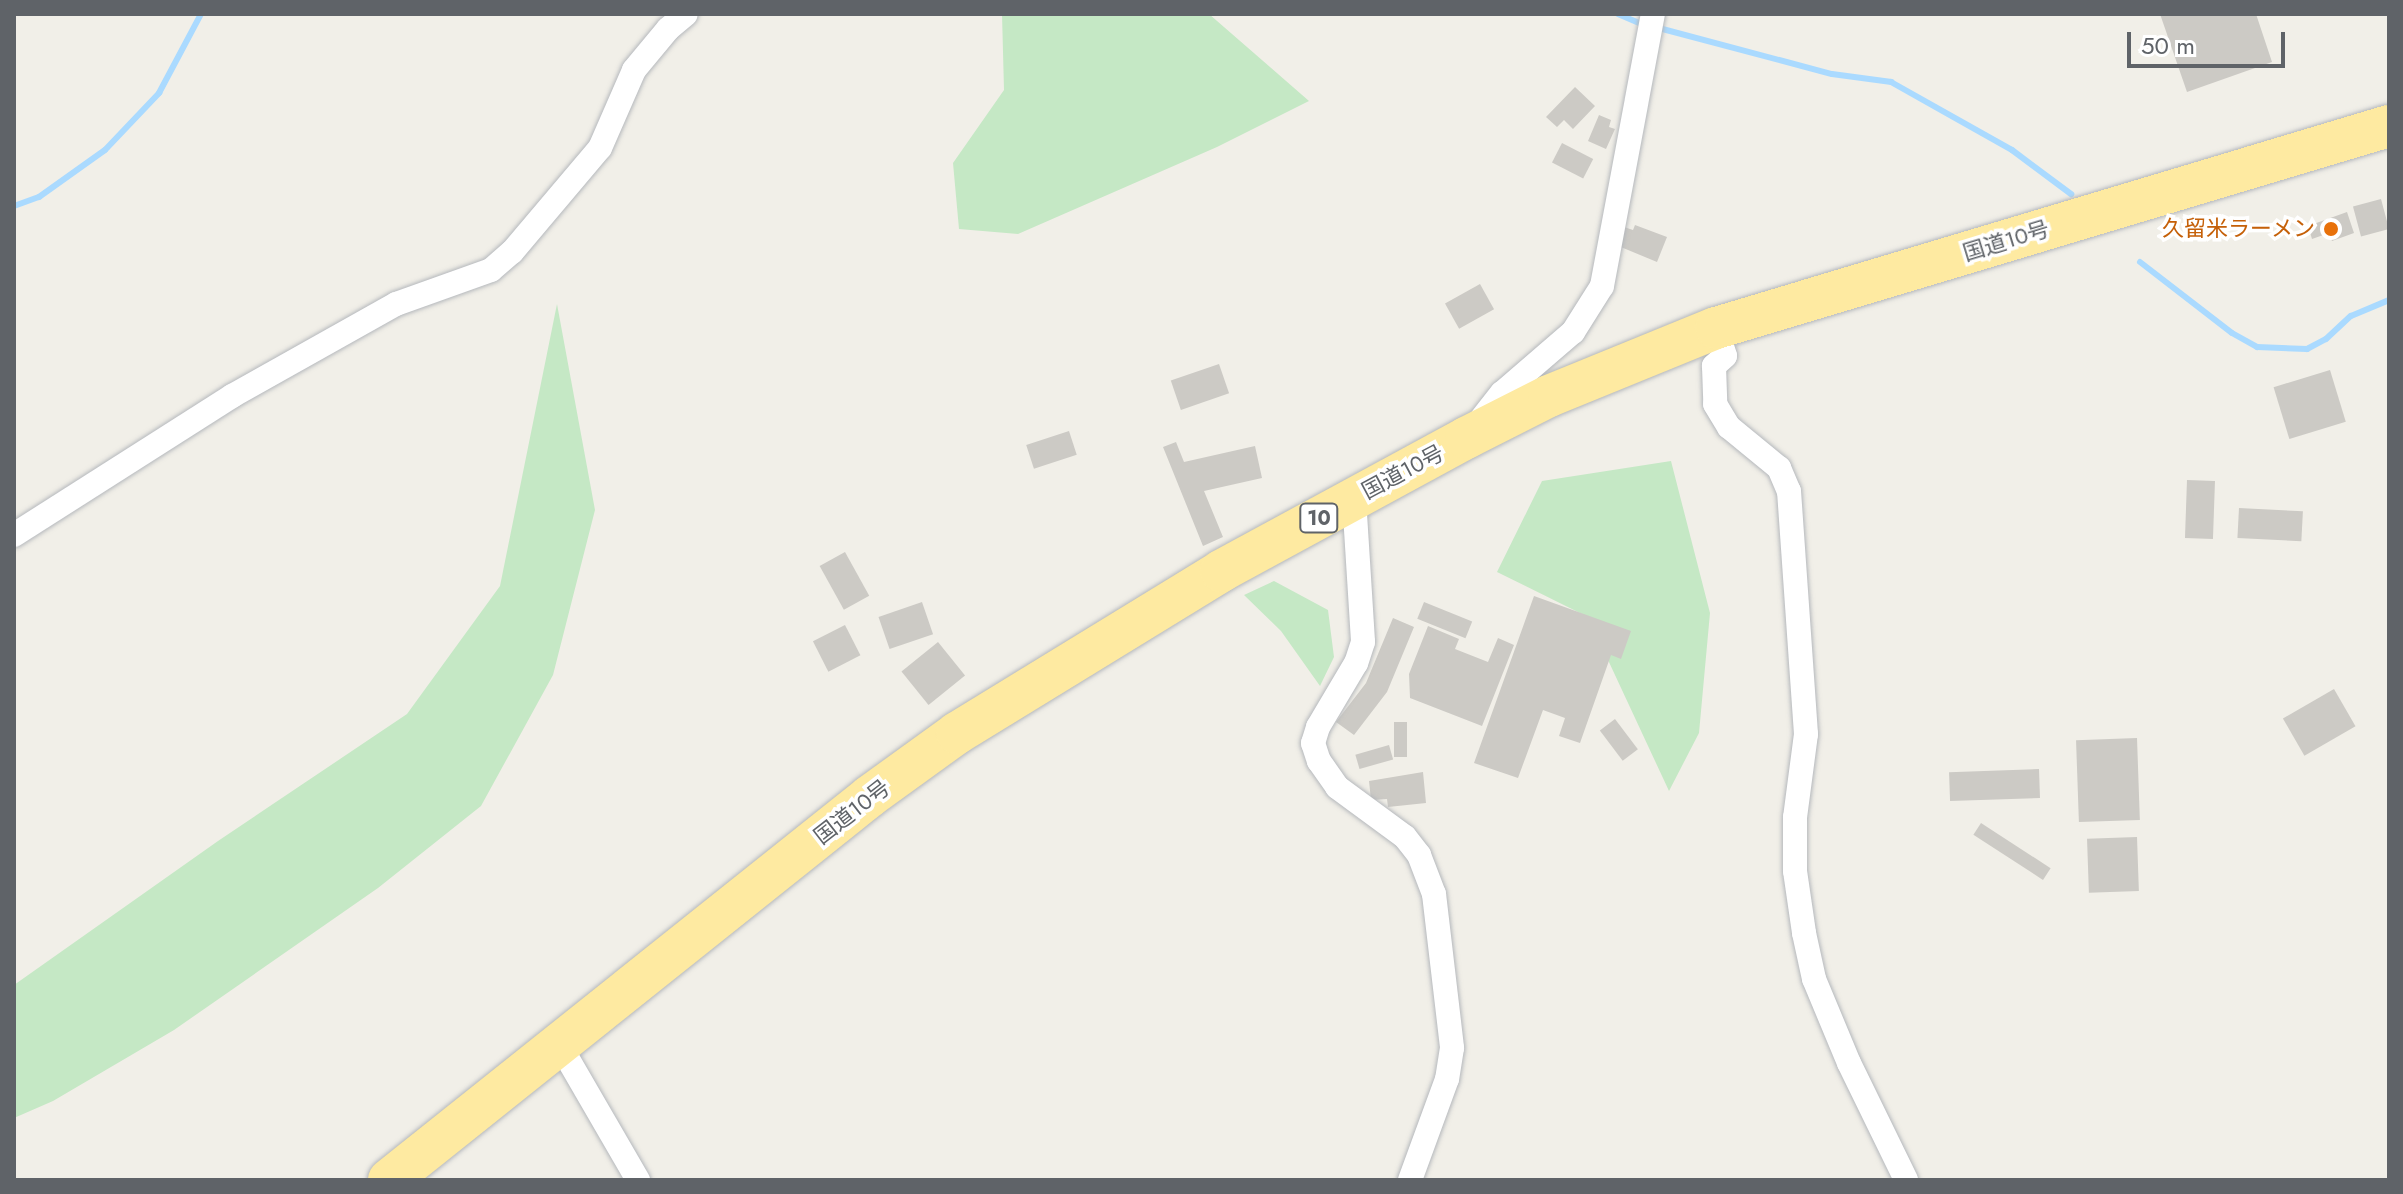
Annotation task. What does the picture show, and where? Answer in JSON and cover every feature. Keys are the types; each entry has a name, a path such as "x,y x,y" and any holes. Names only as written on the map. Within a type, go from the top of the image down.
{"highway":[{"name":"国道10号","path":"389,1180 558,1042 870,796 957,733 1129,625 1466,438 1590,378 1716,328 2389,126"}],"street":[{"path":"14,535 232,396 396,304 491,270 512,252 600,148 634,70 686,14"},
{"path":"1466,438 1502,393 1573,332 1602,286 1653,14"},
{"path":"1716,328 1725,356 1714,366 1715,404 1729,427 1779,468 1789,491 1806,734 1795,817 1795,871 1804,933 1820,993 1906,1180"},
{"path":"1354,498 1363,642 1356,663 1318,727 1313,743 1319,761 1337,787 1405,837 1419,855 1434,894 1452,1048 1447,1079 1410,1180"},
{"path":"558,1042 638,1180"}],"green space":[{"path":"1002,14 1209,14 1309,101 1217,147 1018,234 959,229 953,163 1004,90"},
{"path":"557,304 595,510 553,675 481,806 378,888 174,1030 53,1101 14,1118 14,985 218,841 407,714 500,586"},
{"path":"1671,461 1710,613 1699,733 1669,791 1588,617 1497,572 1542,481"},
{"path":"1274,581 1328,610 1334,657 1320,686 1281,631 1244,595"}],"building":[{"path":"2160,14 2256,14 2272,62 2187,92"},
{"path":"1575,87 1595,106 1573,129 1564,120 1557,127 1546,117"},
{"path":"1599,115 1611,120 1609,127 1615,129 1606,149 1588,141"},
{"path":"1562,143 1593,159 1583,178 1552,163"},
{"path":"2381,199 2389,229 2361,236 2353,207"},
{"name":"久留米ラーメン","path":"2347,212 2354,233 2332,241 2329,233 2312,239 2308,226"},
{"path":"1635,225 1667,237 1657,262 1616,245 1624,227 1633,230"},
{"path":"1480,284 1494,309 1459,329 1445,303"},
{"path":"1219,364 1229,393 1181,410 1171,381"},
{"path":"2330,370 2346,422 2289,439 2274,387"},
{"path":"1069,431 1077,455 1034,469 1026,445"},
{"path":"1176,442 1184,462 1255,446 1262,478 1204,491 1223,537 1203,546 1163,447"},
{"path":"2187,480 2215,481 2213,539 2185,538"},
{"path":"2239,508 2303,511 2301,541 2237,538"},
{"path":"845,552 869,596 844,610 820,566"},
{"path":"1534,596 1631,631 1621,659 1611,655 1580,743 1559,736 1565,718 1543,710 1518,778 1474,763"},
{"path":"922,602 933,634 890,649 879,617"},
{"path":"1424,602 1472,621 1465,638 1417,619"},
{"path":"1393,618 1414,627 1387,692 1354,735 1336,722 1366,683"},
{"path":"845,625 860,655 828,672 813,641"},
{"path":"1428,626 1459,639 1455,649 1488,662 1498,638 1514,645 1482,726 1410,698 1409,674"},
{"path":"938,642 965,675 929,705 901,672"},
{"path":"2334,689 2356,726 2304,756 2283,719"},
{"path":"1615,719 1638,749 1623,761 1600,730"},
{"path":"1394,722 1407,722 1407,757 1394,757"},
{"path":"2137,738 2140,820 2079,822 2076,740"},
{"path":"1389,745 1393,759 1359,769 1355,755"},
{"path":"2039,769 2040,798 1950,801 1949,772"},
{"path":"1423,772 1426,803 1388,807 1387,799 1371,800 1369,781"},
{"path":"1981,823 2051,868 2043,880 1973,835"},
{"path":"2137,837 2139,891 2089,893 2087,839"}],"waterway":[{"path":"14,206 39,197 105,150 159,93 201,14"},
{"path":"1618,14 1644,25"},
{"path":"1655,27 1832,74 1891,82 2012,150 2071,194"},
{"path":"2140,262 2232,333 2257,347 2307,349 2326,339 2351,316 2389,300"}],"place":[{"name":"久留米ラーメン","path":"2331,229"}]}
